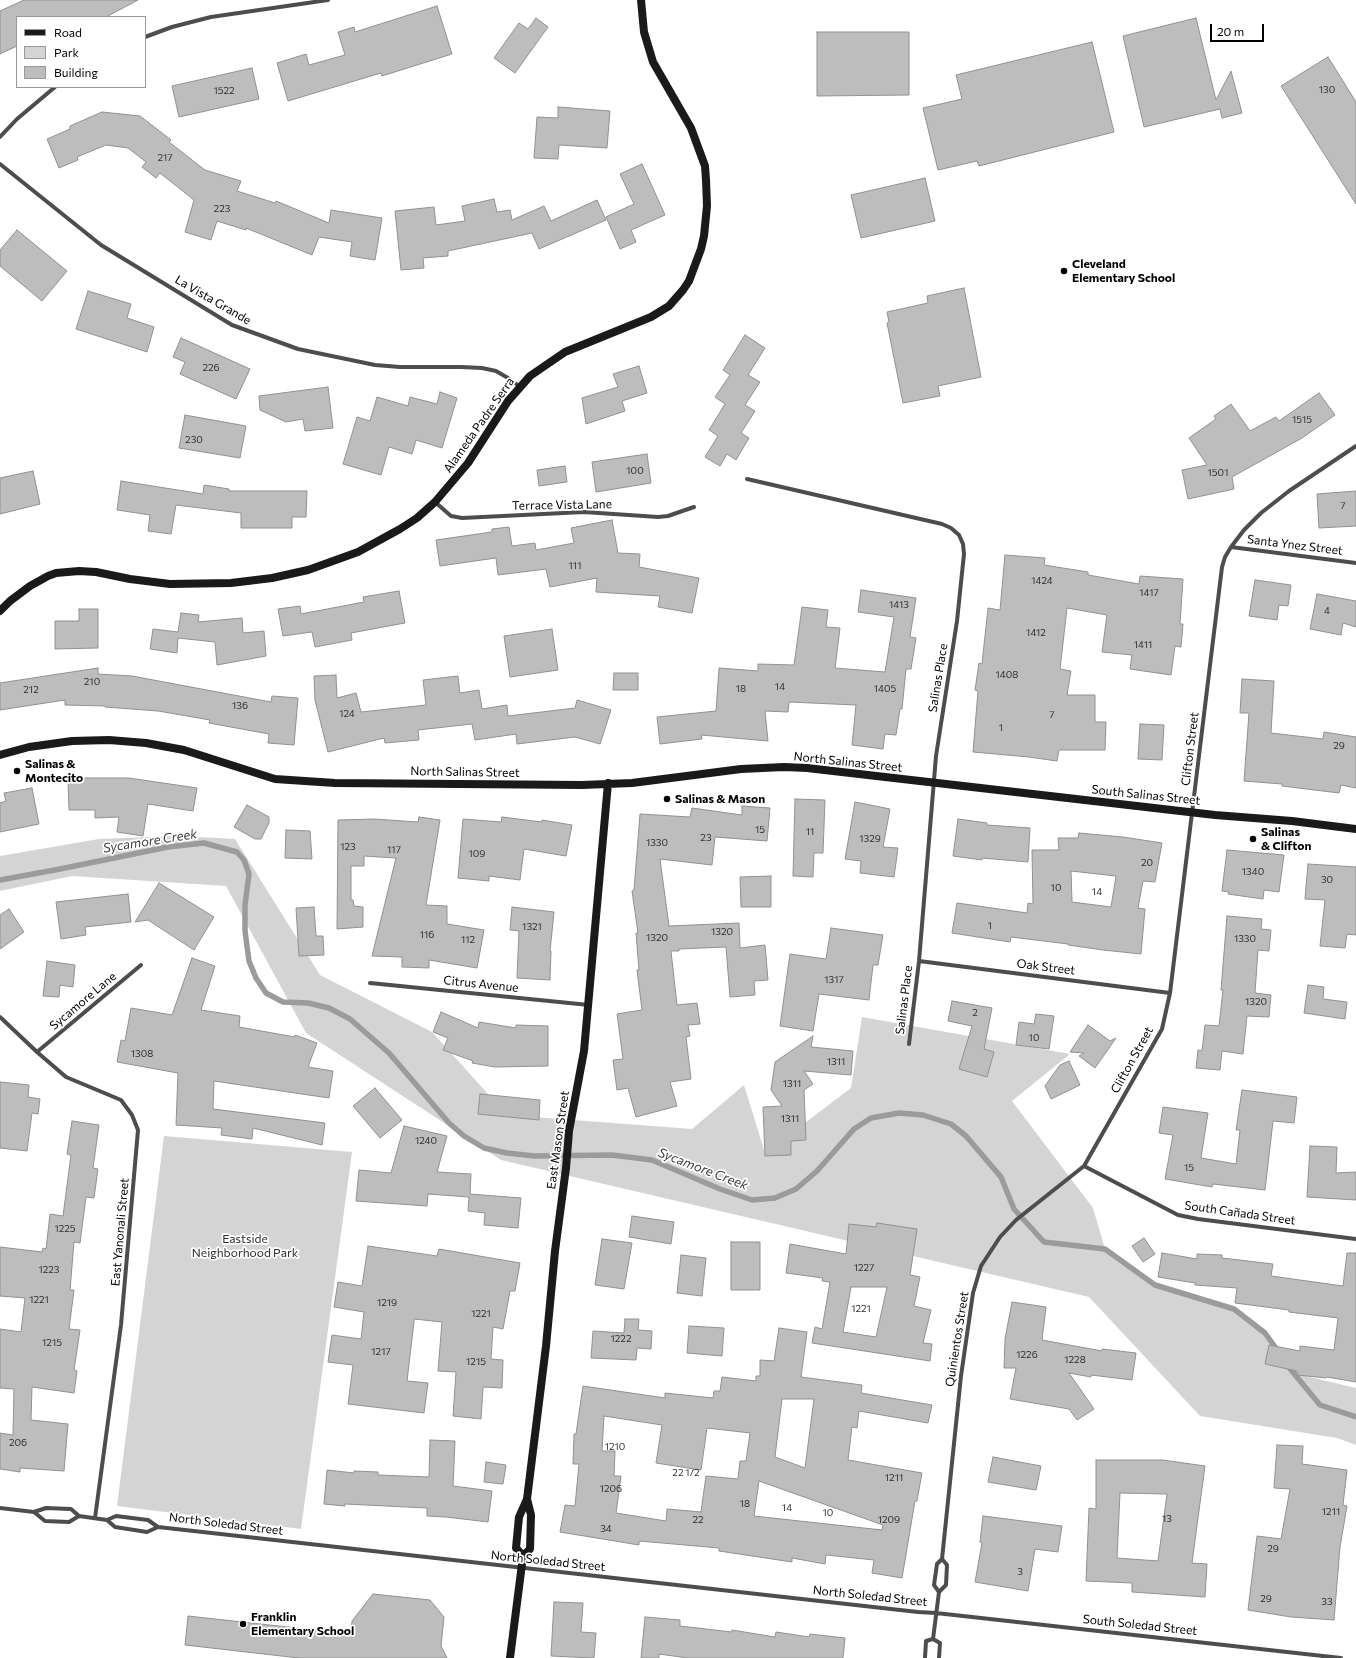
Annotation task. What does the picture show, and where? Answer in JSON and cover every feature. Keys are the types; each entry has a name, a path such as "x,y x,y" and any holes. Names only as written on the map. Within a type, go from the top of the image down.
{"street":[{"path":"146,37 172,27 211,17 328,0"},
{"name":"Alameda Padre Serra","path":"0,610 14,597 38,581 48,576 66,572 96,572 155,583 186,585 254,581 308,570 358,552 417,518 435,502 468,463 508,401 520,386 536,371 565,352 631,326 669,306 683,290 697,262 704,236 707,206 705,166 691,128 653,62 644,32 642,0"},
{"path":"0,137 17,119 54,88"},
{"name":"La Vista Grande","path":"0,164 101,245 232,325 298,349 375,365 400,368 461,366 482,368 496,372 520,386"},
{"name":"Clifton Street","path":"1084,1166 1162,1029 1170,993 1222,567 1231,546 1244,530 1278,500 1313,474 1356,446"},
{"name":"Salinas Place","path":"747,479 942,524 951,528 958,534 963,544 964,554 956,629 936,756 919,961 909,1044"},
{"name":"Terrace Vista Lane","path":"435,502 451,516 462,518 584,512 658,517 668,516 694,507"},
{"name":"Santa Ynez Street","path":"1231,546 1356,563"},
{"name":"North Salinas Street","path":"0,755 29,747 72,741 109,740 146,743 184,750 275,779 336,783 582,785 632,783 741,769 784,767 807,768 934,783"},
{"name":"South Salinas Street","path":"934,783 1356,829"},
{"name":"East Mason Street","path":"523,1556 516,1548 519,1517 527,1499 546,1346 555,1251 566,1168 569,1132 584,1051 608,784"},
{"name":"Oak Street","path":"919,961 1170,993"},
{"name":"Sycamore Lane","path":"37,1052 141,965"},
{"name":"Citrus Avenue","path":"370,983 589,1005"},
{"name":"East Yanonali Street","path":"0,1017 66,1077 120,1100 132,1114 138,1130 121,1325 95,1518"},
{"name":"Quinientos Street","path":"939,1592 934,1585 937,1564 942,1559 961,1376 973,1293 981,1266 1000,1236 1016,1220 1084,1166"},
{"name":"South Cañada Street","path":"1084,1166 1178,1215 1198,1219 1356,1239"},
{"name":"East Mason Street","path":"510,1658 523,1556 530,1549 531,1515 527,1499"},
{"name":"North Soledad Street","path":"0,1508 34,1512 46,1508 71,1509 79,1516 107,1520 115,1527 147,1532 158,1527"},
{"name":"North Soledad Street","path":"34,1512 45,1521 69,1522 79,1516"},
{"name":"North Soledad Street","path":"107,1520 116,1516 148,1520 158,1527 936,1613"},
{"name":"Quinientos Street","path":"933,1639 939,1592 946,1585 948,1565 942,1559"},
{"name":"South Soledad Street","path":"936,1613 1341,1658"},
{"name":"Quinientos Street","path":"925,1658 926,1641 933,1639 940,1643 939,1658"}],"green space":[{"path":"179,836 235,839 320,975 432,1032 507,1115 692,1129 744,1085 765,1153 851,1088 862,1017 1070,1054 1012,1101 1093,1208 1105,1249 1155,1285 1234,1309 1265,1333 1293,1373 1356,1388 1356,1445 1337,1438 1200,1416 1089,1297 501,1160 306,1033 226,886 72,876 0,891 0,856 99,839"},
{"name":"Eastside Neighborhood Park","path":"164,1136 352,1152 301,1529 117,1506"}],"building":[{"path":"24,0 138,0 108,16 16,16 16,46 0,54 0,11"},
{"path":"437,6 452,54 382,76 381,73 288,101 277,63 306,54 309,65 345,55 338,32 354,27 355,32"},
{"path":"536,18 548,27 515,73 494,58 519,23 528,29"},
{"path":"1196,18 1216,100 1231,71 1242,113 1222,118 1220,109 1144,127 1123,36"},
{"path":"817,32 909,32 909,95 817,96"},
{"path":"1092,42 1114,132 979,166 977,161 938,170 923,108 962,99 956,75"},
{"path":"1328,57 1356,102 1356,204 1281,86"},
{"path":"252,68 259,99 179,117 172,86"},
{"path":"558,107 610,111 607,148 559,145 558,159 534,158 537,117 558,118"},
{"path":"102,112 140,116 171,140 169,142 205,170 241,181 237,191 275,203 276,201 329,223 331,210 382,218 375,260 350,256 352,242 319,237 312,255 246,228 246,230 217,221 211,240 185,232 194,200 160,173 156,178 142,167 146,162 128,148 106,145 77,157 78,160 59,168 47,139 70,129 70,126"},
{"path":"642,164 665,215 631,230 636,242 620,249 606,217 634,204 620,174"},
{"path":"925,178 935,221 861,238 851,195"},
{"path":"494,199 497,212 510,210 512,220 544,206 551,221 597,200 606,220 539,249 532,233 448,251 448,256 423,258 424,268 401,270 395,211 434,207 436,225 465,221 462,206"},
{"path":"17,230 67,271 42,301 0,266 0,250"},
{"path":"964,288 981,377 938,386 940,396 903,403 887,323 889,322 887,312 928,303 927,296"},
{"path":"88,291 131,304 127,318 154,327 147,352 76,329"},
{"path":"745,335 765,348 748,375 760,382 745,405 755,411 741,433 749,438 736,460 727,454 720,466 705,457 718,436 709,430 725,404 715,397 730,375 723,370"},
{"path":"181,338 250,369 236,399 180,374 185,362 173,357"},
{"path":"639,366 647,393 622,401 625,411 586,424 582,398 618,387 613,374"},
{"path":"328,387 333,428 305,431 303,419 286,422 260,410 259,396"},
{"path":"440,392 457,398 442,448 416,440 412,454 389,447 381,475 343,464 357,417 370,421 377,397 408,406 410,397 437,404"},
{"path":"1319,393 1335,415 1302,438 1232,477 1234,489 1188,499 1182,470 1207,465 1189,438 1216,419 1214,416 1231,404 1250,431 1276,417 1279,421"},
{"path":"185,415 246,426 240,458 179,448"},
{"path":"647,454 651,483 596,492 592,462"},
{"path":"565,466 567,482 539,486 537,470"},
{"path":"33,471 40,504 0,514 0,478"},
{"path":"121,481 203,494 204,485 229,489 229,491 307,491 306,517 292,517 292,528 241,528 241,513 176,505 171,534 148,531 150,515 117,510"},
{"path":"1356,491 1356,526 1319,528 1317,494"},
{"path":"612,520 618,553 640,554 639,567 699,578 692,613 658,607 660,596 596,592 597,578 550,587 546,569 498,575 496,558 440,566 436,540 492,532 492,529 509,527 512,546 535,543 536,550 574,543 571,528"},
{"path":"1005,555 1045,558 1044,565 1088,572 1088,575 1139,584 1140,576 1183,579 1180,624 1183,624 1181,647 1175,646 1171,675 1130,669 1132,655 1102,652 1107,615 1067,608 1060,669 1071,671 1067,695 1095,695 1095,722 1106,722 1105,750 1059,750 1057,761 973,752 978,691 975,690 979,663 982,664 988,608 1000,610"},
{"path":"1255,580 1291,585 1288,606 1279,605 1277,620 1249,616"},
{"path":"861,590 916,598 910,637 916,638 911,669 906,669 902,709 900,709 896,735 885,734 883,749 852,745 856,705 789,702 788,712 765,711 768,741 701,735 702,739 660,744 657,717 716,711 719,668 758,671 758,664 794,665 802,607 828,610 826,627 840,628 835,668 885,672 894,617 858,612"},
{"path":"399,591 405,623 351,633 352,640 315,647 312,632 283,636 278,609 300,606 301,614 364,602 363,597"},
{"path":"1317,594 1356,601 1356,627 1343,623 1341,635 1310,629"},
{"path":"79,609 98,609 98,648 55,649 55,621 79,621"},
{"path":"181,613 199,615 198,622 242,618 243,633 264,631 266,656 217,665 215,642 178,638 177,653 150,649 153,629 178,632"},
{"path":"552,629 558,670 510,677 504,636"},
{"path":"98,668 98,674 132,676 271,702 272,696 298,698 294,745 268,743 269,734 209,723 210,720 158,711 105,706 65,705 65,700 0,710 0,683"},
{"path":"614,673 638,673 638,690 613,690"},
{"path":"336,675 337,698 356,693 361,712 426,705 423,680 458,676 460,693 479,690 482,709 507,705 508,716 575,708 577,700 611,710 600,744 575,737 517,744 516,734 475,740 472,724 418,730 419,740 385,743 384,738 328,752 315,700 314,676"},
{"path":"1242,679 1274,681 1271,733 1323,739 1324,732 1356,737 1356,788 1341,785 1339,793 1282,786 1282,784 1244,781 1249,713 1240,713"},
{"path":"1140,724 1164,725 1162,760 1138,759"},
{"path":"68,778 129,778 197,788 193,811 148,804 143,836 117,832 119,817 95,818 95,810 69,810"},
{"path":"32,788 39,824 0,832 0,803 6,801 4,793"},
{"path":"795,799 825,800 823,853 814,853 813,877 793,876"},
{"path":"855,802 890,809 883,847 898,848 894,877 860,873 861,861 845,859"},
{"path":"247,805 269,817 269,823 261,839 255,839 234,827"},
{"path":"742,806 770,808 767,841 715,837 712,865 660,859 669,926 739,923 740,948 765,945 768,980 754,981 755,995 730,997 726,947 679,949 679,951 671,951 677,1005 697,1003 700,1024 688,1025 690,1036 686,1037 691,1079 670,1082 677,1106 636,1117 628,1088 617,1090 613,1060 623,1059 617,1014 642,1010 637,970 639,970 636,933 638,933 632,891 634,890 640,814 690,817 692,808 742,815"},
{"path":"419,817 440,820 426,905 447,906 447,924 484,930 477,968 429,960 429,968 402,967 402,957 372,956 396,858 364,856 364,866 351,866 351,900 353,900 354,906 363,907 363,927 337,929 338,820 374,819 418,822"},
{"path":"502,817 542,822 542,820 572,825 566,856 524,849 520,880 489,876 489,881 458,878 463,819 501,822"},
{"path":"958,819 987,823 987,825 1030,828 1028,862 982,858 982,860 953,856"},
{"path":"286,830 310,831 312,859 285,858"},
{"path":"1079,833 1123,837 1162,843 1155,882 1143,881 1138,908 1145,909 1141,954 1011,937 1010,942 952,933 957,903 1027,913 1028,903 1033,904 1032,850 1059,850 1058,838 1078,838","holes":["1071,871 1116,876 1111,907 1072,902"]},
{"path":"1227,850 1284,855 1279,892 1264,890 1263,899 1228,894 1229,892 1222,891"},
{"path":"1308,864 1356,867 1356,935 1347,934 1345,948 1320,946 1325,900 1305,899"},
{"path":"771,876 771,907 741,907 740,877"},
{"path":"159,883 214,917 194,950 148,920 135,922"},
{"path":"128,894 131,922 85,927 86,935 61,939 56,902"},
{"path":"314,907 316,936 323,936 324,955 299,956 296,908"},
{"path":"512,907 554,912 550,951 550,980 517,978 519,931 510,930"},
{"path":"9,909 24,932 0,949 0,915"},
{"path":"1227,916 1262,919 1261,929 1271,930 1269,951 1258,950 1255,993 1271,995 1269,1017 1247,1016 1243,1054 1222,1051 1220,1070 1196,1068 1198,1050 1202,1051 1205,1025 1219,1026 1223,990 1221,990"},
{"path":"831,928 883,935 878,965 873,965 869,1000 819,994 813,1031 780,1026 790,954 826,959"},
{"path":"192,958 215,966 201,1010 240,1016 239,1027 295,1037 295,1035 317,1043 308,1067 333,1071 329,1098 214,1081 213,1109 325,1123 322,1145 253,1128 252,1139 221,1135 222,1128 176,1125 178,1073 117,1062 121,1040 125,1041 131,1008 172,1015"},
{"path":"47,961 75,965 73,987 60,985 59,997 43,996"},
{"path":"1308,985 1324,987 1323,999 1347,1002 1345,1019 1304,1013"},
{"path":"952,1001 992,1008 984,1049 994,1052 987,1077 959,1069 972,1026 948,1021"},
{"path":"441,1012 478,1028 479,1022 516,1028 516,1025 548,1026 548,1066 495,1067 472,1063 473,1061 443,1050 448,1038 433,1032"},
{"path":"1036,1014 1054,1016 1049,1049 1016,1045 1019,1022 1034,1024"},
{"path":"1088,1025 1110,1041 1116,1038 1095,1068 1079,1056 1084,1053 1070,1052"},
{"path":"813,1036 811,1047 853,1051 851,1075 804,1071 813,1084 804,1090 806,1140 791,1141 791,1155 765,1156 763,1107 782,1106 771,1090 775,1062"},
{"path":"1069,1061 1080,1085 1051,1099 1045,1086 1060,1065"},
{"path":"0,1082 29,1085 28,1097 40,1099 38,1114 32,1113 27,1151 0,1148"},
{"path":"375,1088 402,1120 380,1138 353,1106"},
{"path":"1242,1090 1297,1097 1294,1123 1273,1121 1265,1190 1213,1184 1212,1187 1165,1179 1173,1135 1159,1133 1163,1107 1208,1113 1201,1158 1236,1164 1240,1130 1236,1130"},
{"path":"480,1094 540,1100 539,1120 478,1114"},
{"path":"72,1121 99,1125 93,1168 98,1169 94,1198 86,1197 80,1243 74,1242 70,1290 74,1290 69,1329 80,1330 74,1370 77,1371 74,1393 32,1387 31,1420 68,1424 64,1471 20,1468 20,1472 0,1469 0,1433 13,1435 14,1389 0,1388 0,1329 21,1332 25,1298 0,1296 0,1247 42,1252 43,1248 46,1249 50,1214 63,1216 71,1155 67,1154"},
{"path":"404,1126 447,1136 437,1172 471,1174 470,1194 521,1198 518,1228 484,1225 485,1213 468,1211 469,1197 428,1194 427,1206 356,1201 359,1170 391,1173"},
{"path":"1310,1146 1337,1147 1336,1173 1356,1172 1356,1200 1307,1197"},
{"path":"632,1216 674,1222 671,1244 629,1237"},
{"path":"877,1223 917,1229 910,1275 920,1277 914,1306 931,1310 923,1343 932,1344 930,1361 812,1343 815,1327 822,1329 830,1282 822,1281 823,1278 786,1273 790,1244 846,1254 849,1224 876,1227","holes":["851,1287 887,1287 876,1337 843,1332"]},
{"path":"1144,1238 1155,1254 1143,1262 1132,1246"},
{"path":"602,1239 632,1243 624,1289 595,1285"},
{"path":"731,1242 760,1242 760,1290 731,1290"},
{"path":"368,1246 437,1256 439,1249 520,1263 515,1291 510,1291 503,1329 493,1327 491,1359 503,1360 502,1388 483,1387 481,1419 453,1416 456,1372 438,1371 442,1322 414,1319 407,1381 428,1383 424,1413 348,1404 353,1365 328,1362 332,1335 361,1339 364,1312 334,1307 338,1282 362,1286"},
{"path":"1162,1253 1197,1259 1197,1254 1222,1255 1222,1258 1273,1264 1271,1276 1343,1286 1347,1253 1356,1253 1356,1382 1327,1377 1297,1375 1297,1371 1265,1364 1269,1345 1300,1351 1300,1346 1334,1350 1338,1318 1235,1303 1237,1288 1195,1285 1195,1283 1158,1277"},
{"path":"681,1255 706,1258 702,1296 677,1293"},
{"path":"1012,1302 1046,1307 1042,1340 1102,1351 1102,1349 1136,1353 1132,1380 1091,1375 1091,1377 1069,1373 1094,1409 1077,1420 1069,1409 1010,1399 1016,1368 1004,1368 1005,1339"},
{"path":"625,1319 639,1319 638,1330 652,1331 651,1349 637,1348 636,1360 591,1358 593,1331 624,1333"},
{"path":"689,1326 724,1328 722,1356 687,1353"},
{"path":"779,1328 807,1332 801,1377 862,1385 861,1393 932,1405 928,1423 859,1411 857,1428 852,1427 848,1460 922,1473 917,1501 915,1501 902,1578 872,1573 874,1560 826,1555 825,1564 792,1558 792,1562 719,1551 719,1548 639,1541 639,1545 560,1532 565,1505 575,1506 579,1464 573,1464 574,1434 576,1434 583,1386 665,1398 665,1393 713,1398 714,1391 720,1391 722,1377 756,1381 756,1376 760,1376 760,1360 774,1361","holes":["782,1399 814,1399 805,1468 775,1457","604,1416 662,1425 656,1463 701,1470 707,1428 750,1433 746,1461 740,1461 738,1479 706,1476 701,1512 667,1509 666,1521 616,1513 621,1476 614,1476 615,1451 602,1451","759,1481 883,1525 882,1530 754,1516"]},
{"path":"430,1440 455,1441 453,1486 492,1491 488,1522 427,1516 427,1508 324,1504 327,1470 354,1473 354,1471 378,1472 378,1475 429,1477"},
{"path":"1277,1445 1303,1446 1302,1464 1347,1470 1343,1505 1347,1506 1340,1547 1334,1620 1291,1617 1248,1610 1257,1536 1281,1539 1290,1489 1274,1488"},
{"path":"993,1457 1041,1466 1036,1490 988,1482"},
{"path":"1096,1460 1163,1460 1205,1466 1192,1563 1207,1564 1205,1597 1132,1592 1132,1583 1086,1581 1089,1508 1096,1509","holes":["1120,1493 1167,1494 1158,1561 1117,1558"]},
{"path":"486,1462 506,1465 503,1484 484,1482"},
{"path":"983,1516 1062,1526 1058,1552 1035,1549 1028,1591 975,1582 982,1543 980,1542"},
{"path":"373,1594 430,1600 444,1617 441,1646 447,1658 299,1658 185,1645 188,1616 351,1634 352,1621"},
{"path":"554,1602 583,1603 581,1632 596,1633 594,1658 551,1656"},
{"path":"645,1617 680,1620 680,1626 732,1632 732,1630 775,1637 776,1632 809,1637 810,1634 845,1638 843,1658 688,1658 659,1654 659,1658 641,1658"}],"waterway":[{"name":"Sycamore Creek","path":"0,880 168,847 204,843 237,852 244,860 249,874 245,905 245,931 249,961 256,978 266,993 283,1002 308,1003 329,1008 350,1019 389,1053 449,1123 464,1136 484,1148 507,1153 534,1156 612,1155 652,1160 720,1189 752,1200 775,1198 796,1189 817,1171 854,1129 871,1118 899,1113 923,1115 951,1124 966,1136 1001,1177 1014,1209 1044,1242 1105,1249 1155,1285 1234,1309 1265,1333 1278,1351"},
{"name":"Sycamore Creek","path":"1287,1365 1320,1405 1356,1417"}],"place":[{"name":"Cleveland Elementary School","path":"1064,271"},
{"name":"Salinas & Montecito","path":"17,771"},
{"name":"Salinas & Mason","path":"667,799"},
{"name":"Salinas & Clifton","path":"1253,839"},
{"name":"Franklin Elementary School","path":"243,1624"}]}
